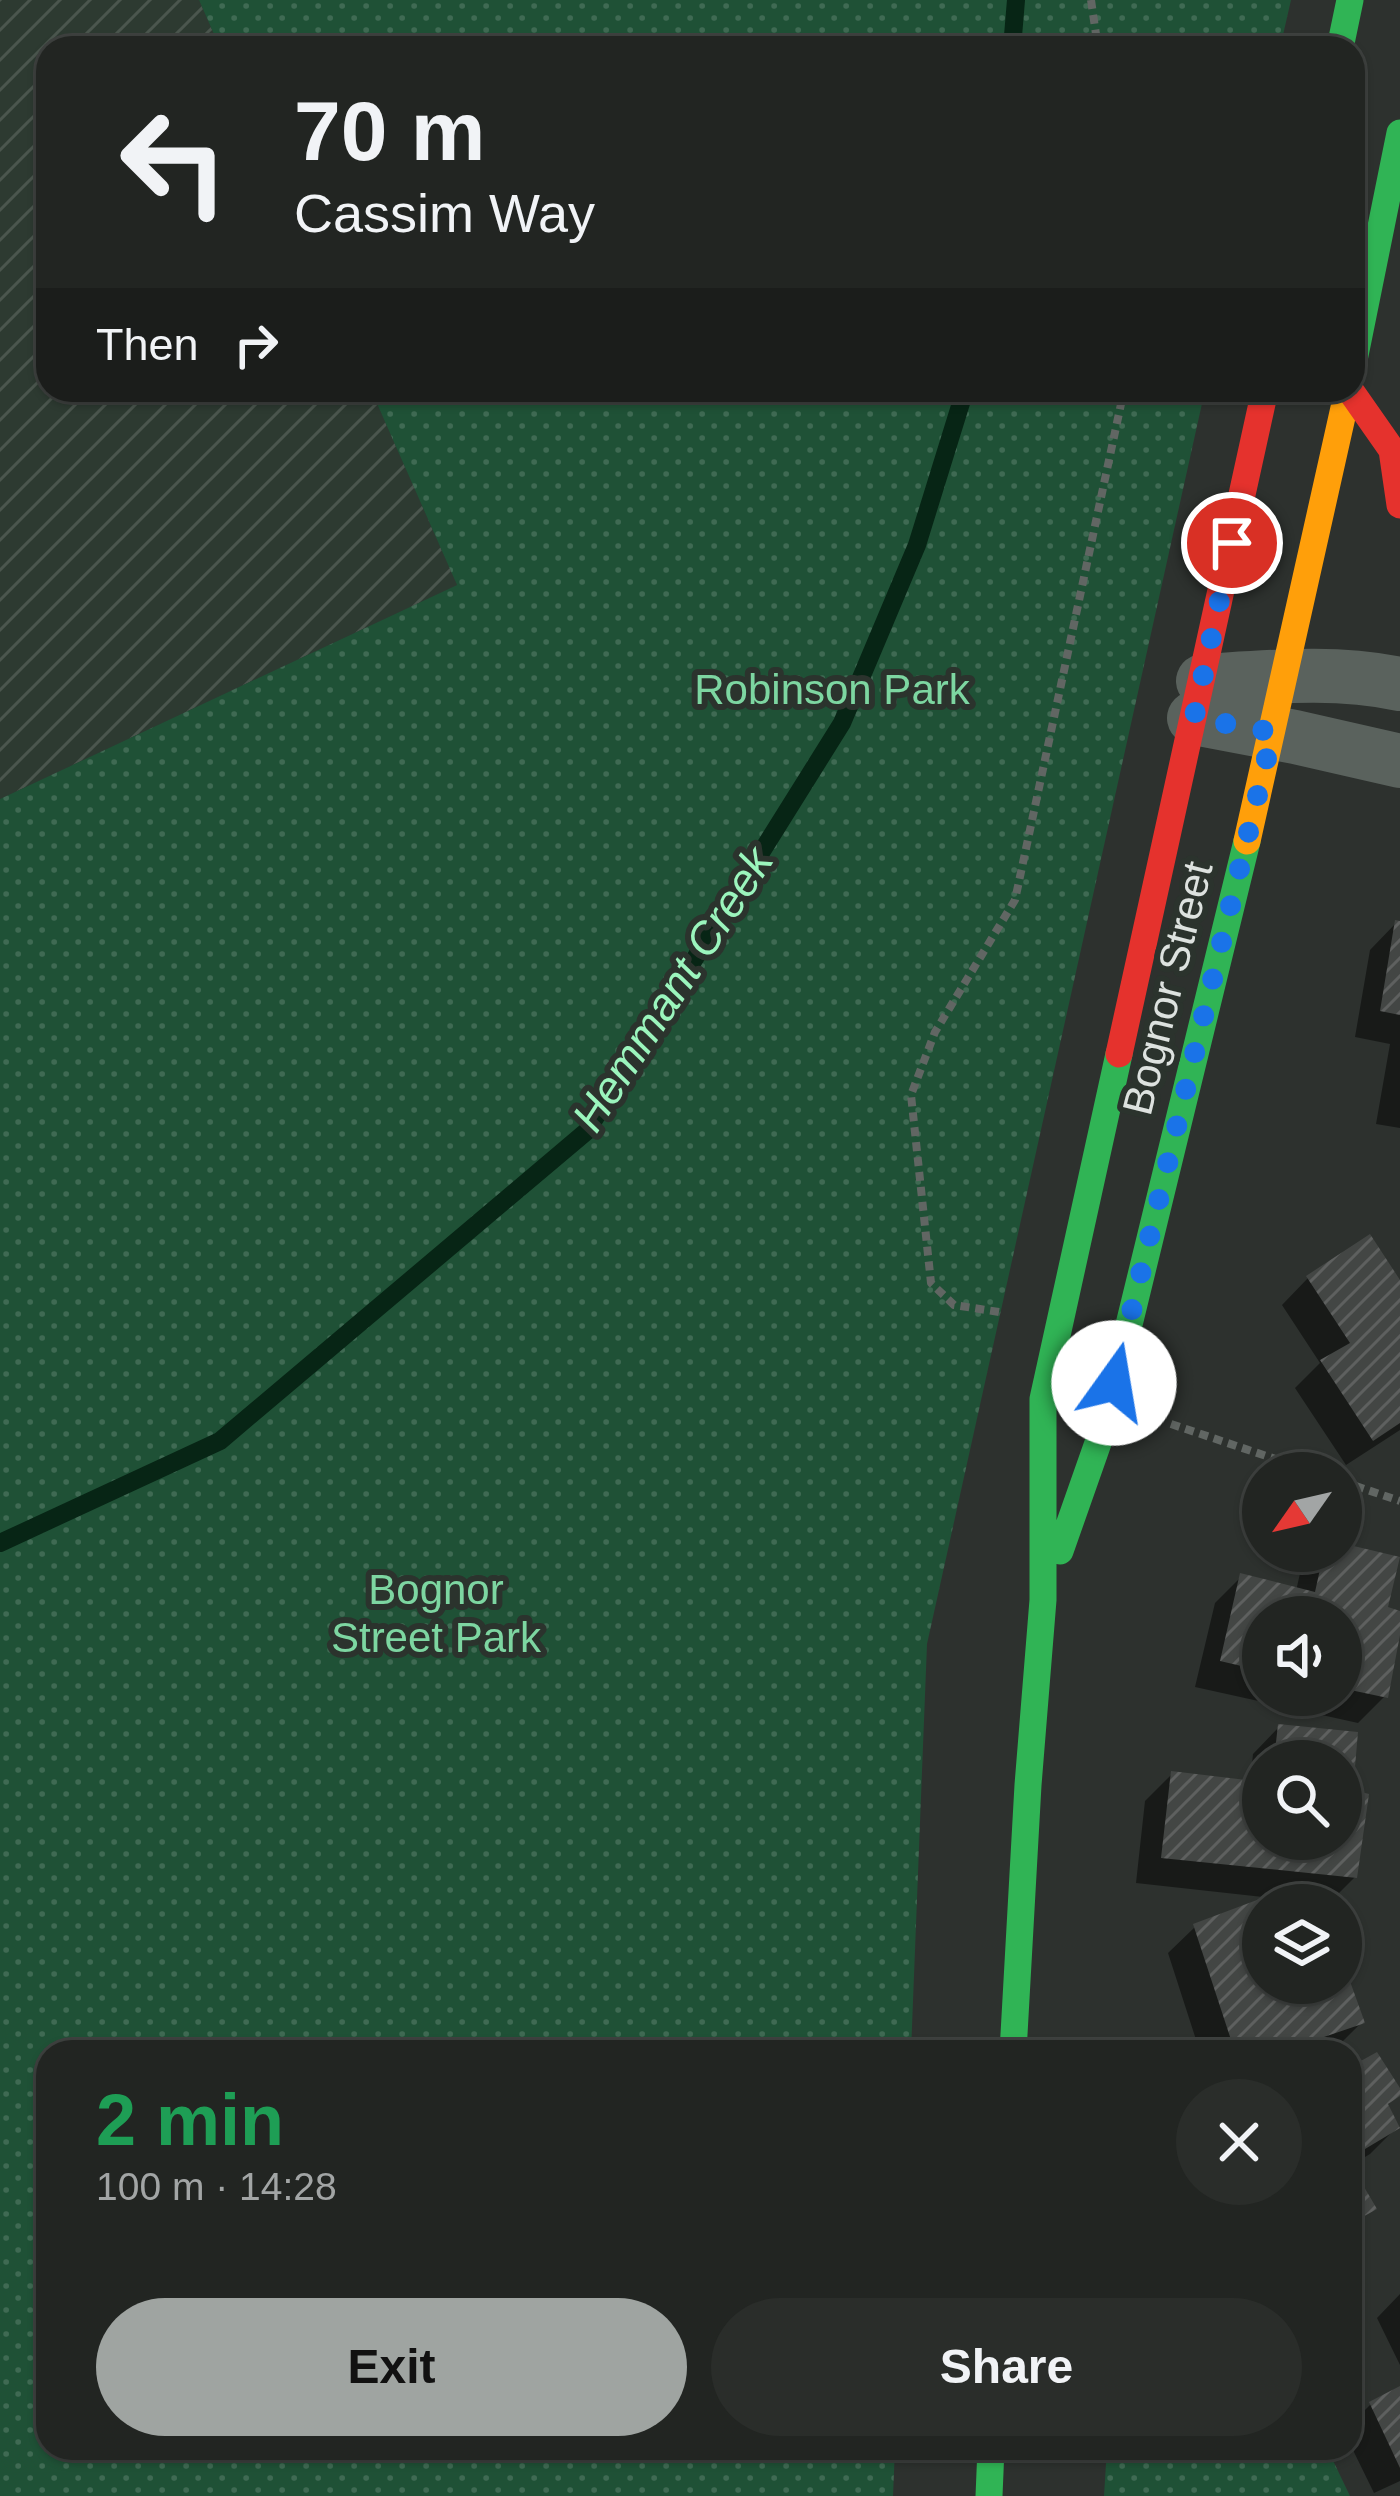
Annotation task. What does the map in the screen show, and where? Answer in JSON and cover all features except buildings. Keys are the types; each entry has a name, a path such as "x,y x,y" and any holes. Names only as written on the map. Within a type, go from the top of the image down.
{"street":[{"path":"1342,36 1350,0"},
{"path":"1365,305 1400,133"},
{"name":"Bognor Street","path":"1014,2040 1043,1600 1043,1399 1262,402"},
{"name":"Bognor Street","path":"1043,1600 1105,1423 1273,732 1346,402"},
{"path":"1358,402 1392,450 1400,505"},
{"path":"1198,699 1285,676 1370,677 1400,684"},
{"path":"1198,699 1273,732 1400,761"},
{"path":"989,2496 991,2460"}],"path":[{"path":"1091,0 1096,36"},
{"path":"1011,1314 954,1305 931,1283 911,1096 935,1032 1015,900 1121,402"},
{"path":"1167,1422 1255,1452"},
{"path":"1362,1488 1400,1501"}],"shaded area":[{"path":"0,0 199,0 215,36 36,36 36,402 376,402 457,585 0,799"}],"green space":[{"path":"199,0 1291,0 1283,36 215,36"},
{"name":"Bognor Street Park","path":"376,402 1202,402 927,1644 911,2040 36,2040 36,2460 894,2460 893,2496 0,2496 0,799 457,585"},
{"path":"1106,2460 1333,2460 1350,2496 1104,2496"}],"waterway":[{"name":"Hemmant Creek","path":"1013,36 1016,0"},
{"name":"Hemmant Creek","path":"0,1543 220,1441 587,1131 842,723 917,545 961,402"}],"traffic: fast":[{"path":"1342,36 1350,0"},
{"path":"1365,306 1400,133"},
{"path":"1060,1551 1105,1423 1247,841"},
{"path":"1014,2040 1043,1600 1043,1399 1119,1054"},
{"path":"989,2496 990,2460"}],"traffic: slow":[{"path":"1247,841 1345,402"}],"traffic: jam":[{"path":"1119,1054 1262,402"},
{"path":"1358,402 1392,450 1400,505"}],"route":[{"path":"1114,1383 1273,732 1194,718 1232,543"}],"park label":[{"name":"Robinson Park","path":"832,689"}]}
